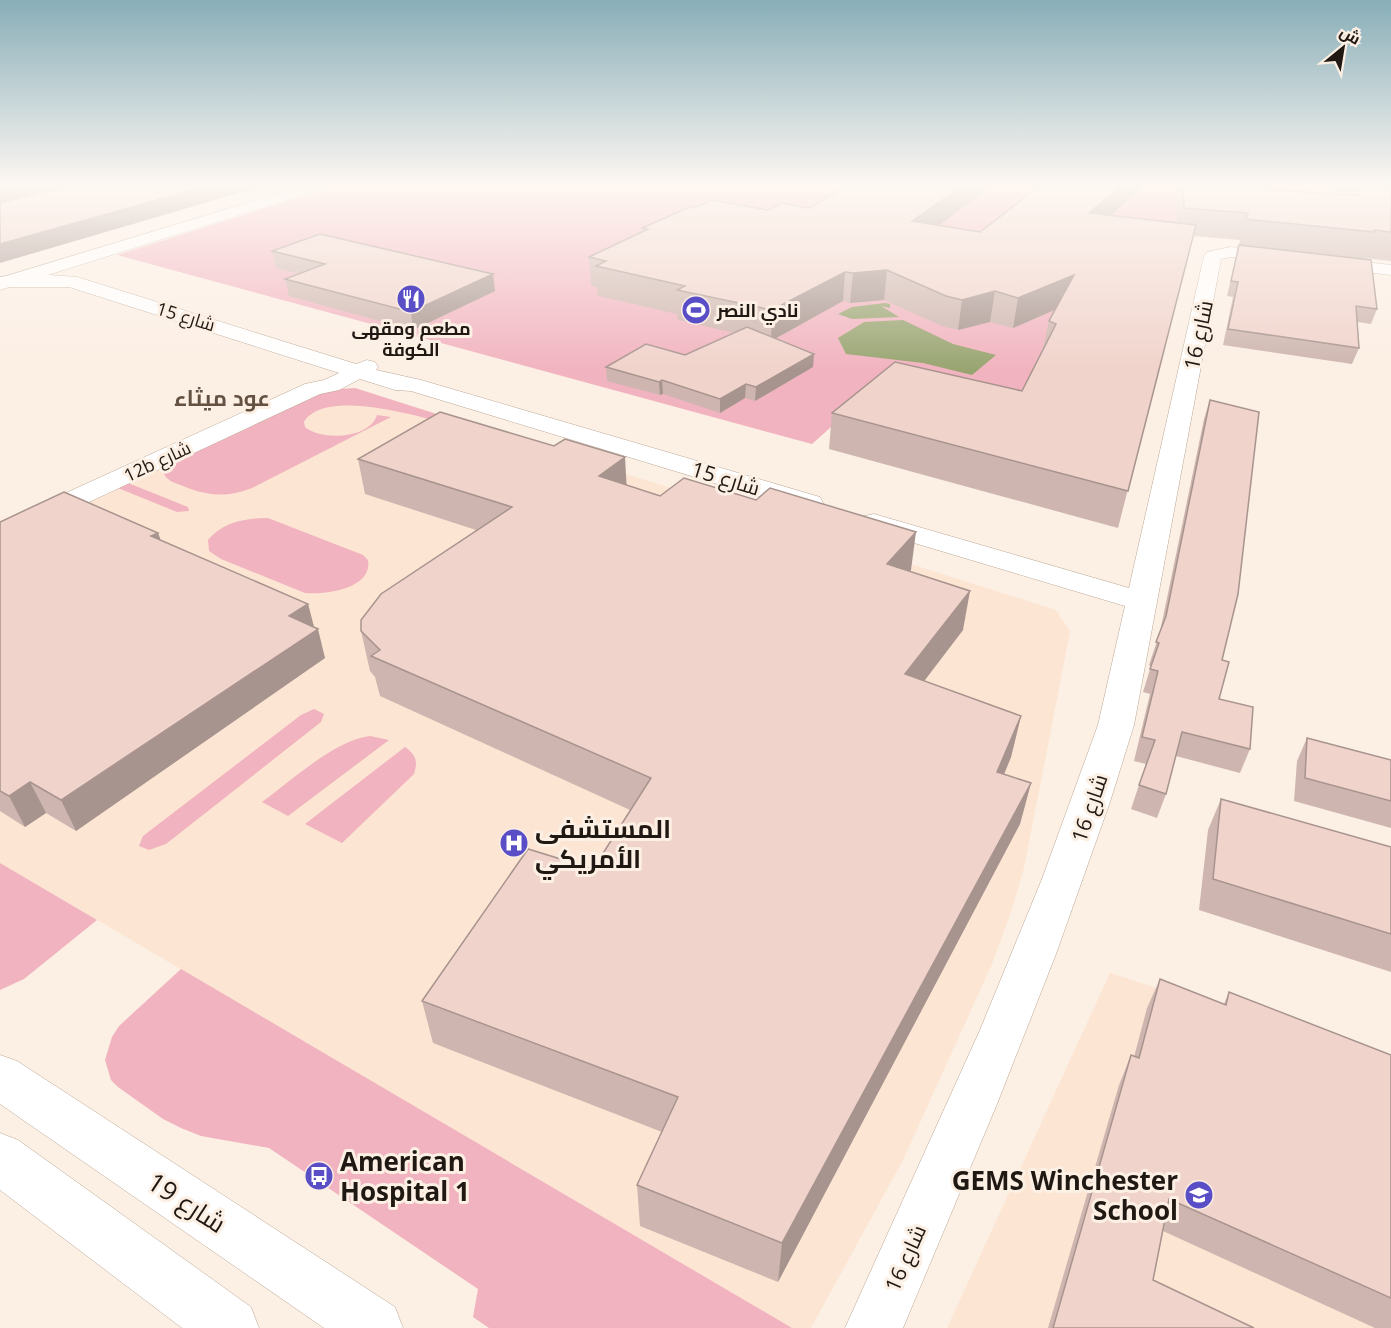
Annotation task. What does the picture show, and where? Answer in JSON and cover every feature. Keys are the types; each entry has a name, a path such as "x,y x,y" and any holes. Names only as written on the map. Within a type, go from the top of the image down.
{"street":[{"path":"1,280 105,247"},
{"path":"70,272 142,247"},
{"name":"شارع 16","path":"874,1328 1003,1035 1071,861 1116,725 1142,601 1222,256 1256,254 1391,270"},
{"name":"شارع 15","path":"1,280 34,280 70,272 301,352 306,356 358,368 395,383 413,385 1142,601"},
{"name":"12b شارع","path":"0,533 313,389 331,385 358,368"},
{"name":"شارع 19","path":"0,1077 374,1328"},
{"path":"0,1158 230,1328"}],"shaded area":[{"name":"نادي النصر","path":"142,247 1169,247 1018,420 877,386 812,444 117,255"},
{"path":"890,304 890,308 881,306 899,317 852,319 838,314 852,307"},
{"path":"903,320 953,344 996,355 972,375 923,363 846,354 838,338 864,322"},
{"name":"المستشفى الأمريكي","path":"355,388 1056,610 1070,632 1024,868 992,964 903,1160 811,1328 792,1328 0,863 0,545 328,390"},
{"path":"355,388 559,453 543,456 418,416 381,408 347,406 321,409 304,422 305,427 322,434 344,435 365,429 373,423 377,415 391,417 243,491 225,494 201,492 172,482 164,474 168,465 328,390"},
{"path":"128,483 188,507 189,511 177,512 118,488"},
{"path":"268,518 363,555 368,560 368,570 356,584 346,588 324,593 305,593 221,559 209,551 208,540 227,525 243,520"},
{"path":"314,709 324,714 321,722 166,844 149,850 139,846 143,836 301,715"},
{"path":"370,736 389,740 288,816 262,802 328,753 356,739"},
{"path":"405,747 415,759 414,774 342,843 305,824"},
{"path":"0,863 97,920 24,979 0,990"},
{"path":"181,969 792,1328 489,1328 473,1317 478,1289 269,1148 201,1136 181,1128 163,1119 111,1080 105,1060 112,1037 119,1026"},
{"name":"GEMS Winchester School","path":"1110,973 1391,1063 1391,1328 947,1328"}],"building":[{"path":"283,247 376,247 493,274 411,312 285,279 325,264 272,251"},
{"path":"610,247 1190,247 1128,491 832,413 895,362 1022,391 1056,324 1049,321 1074,275 1018,298 995,291 962,300 946,296 887,270 845,272 772,310 677,290 685,286 596,266 606,261 589,257"},
{"path":"1239,247 1371,260 1377,309 1356,306 1359,348 1228,329 1238,282 1231,281"},
{"path":"747,327 814,354 756,387 746,384 720,399 662,380 659,382 606,367 646,344 685,355"},
{"path":"1210,400 1259,412 1238,594 1222,660 1229,662 1219,699 1253,707 1250,749 1182,732 1166,794 1139,785 1155,740 1142,737 1158,671 1150,669 1159,643 1156,642 1166,616"},
{"path":"440,412 554,446 565,439 625,457 599,476 660,496 684,478 756,500 770,488 916,532 887,564 970,591 905,674 1021,716 997,772 1031,783 782,1243 637,1185 678,1097 422,1001 528,849 593,869 651,778 371,656 380,650 361,631 361,620 381,594 512,507 358,459"},
{"path":"64,492 158,533 151,536 308,604 289,616 318,629 61,800 30,782 9,796 0,791 0,522"},
{"path":"1307,738 1391,760 1391,801 1305,778"},
{"path":"1221,799 1391,847 1391,934 1213,879"},
{"name":"GEMS Winchester School","path":"1160,979 1226,1005 1229,992 1391,1055 1391,1298 1169,1199 1153,1280 1254,1328 1053,1328 1131,1055 1139,1058"}],"place":[{"name":"مطعم ومقهى الكوفة","path":"411,299"},
{"name":"نادي النصر","path":"696,310"},
{"name":"المستشفى الأمريكي","path":"514,843"},
{"name":"American Hospital 1","path":"319,1176"},
{"name":"GEMS Winchester School","path":"1199,1195"}],"district":[{"name":"عود ميثاء","path":"222,397"}]}
